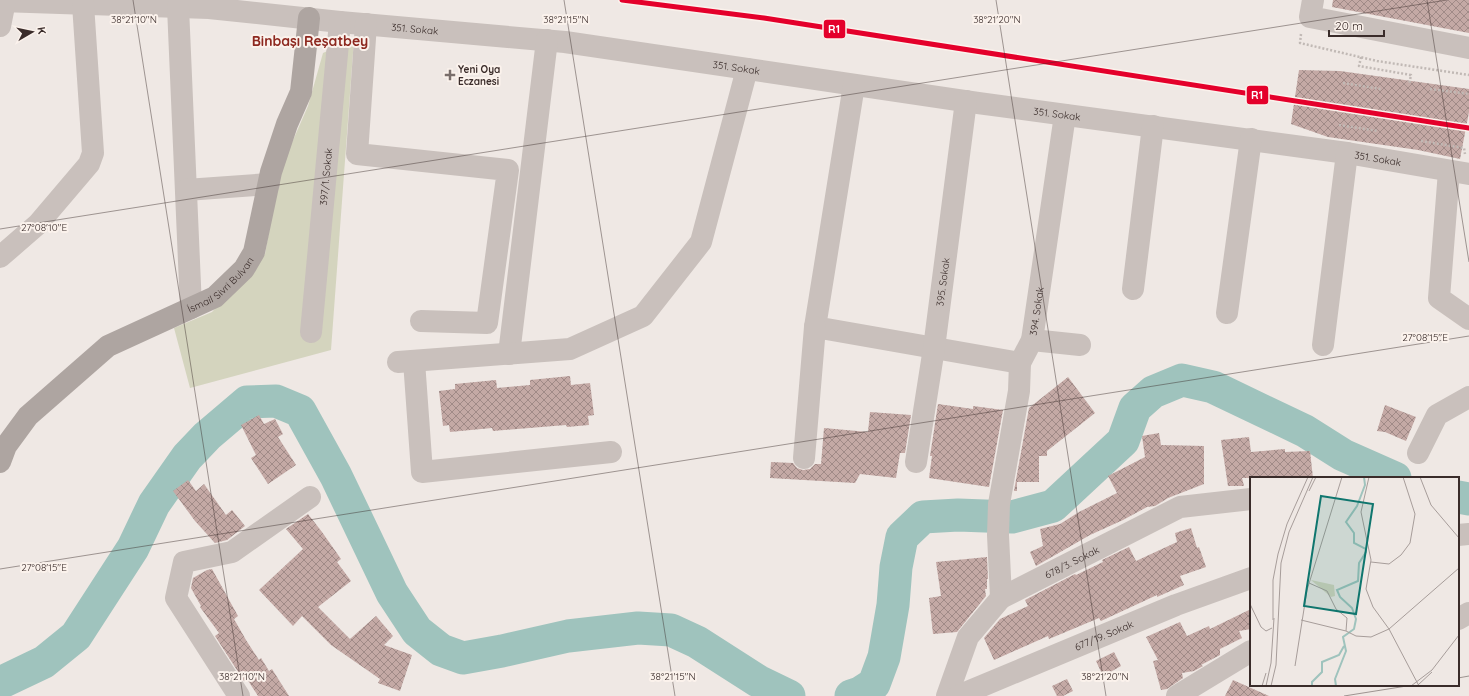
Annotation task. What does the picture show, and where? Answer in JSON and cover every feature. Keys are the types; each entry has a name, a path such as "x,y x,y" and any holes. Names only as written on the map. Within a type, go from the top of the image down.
{"main road":[{"name":"İsmail Sivri Bulvarı","path":"0,462 6,446 28,416 108,346 215,297 244,269 254,252 271,172 287,124 301,92 309,18"}],"street":[{"path":"1313,0 1310,17 1469,48"},
{"path":"0,26 2,1"},
{"name":"351. Sokak","path":"2,1 208,8 340,22 547,40 1065,115 1347,153 1459,172"},
{"path":"0,257 38,224 89,164 93,153 83,4"},
{"path":"178,7 191,308"},
{"name":"397/1. Sokak","path":"311,332 340,22"},
{"path":"366,24 357,154 508,170 487,323 421,321"},
{"path":"509,354 547,40"},
{"path":"612,452 422,472 406,362 570,349 643,316 701,242 747,69"},
{"path":"804,458 815,327 854,85"},
{"name":"395. Sokak","path":"916,462 934,348 966,101"},
{"name":"394. Sokak","path":"1001,598 998,535 999,504 1020,391 1020,363 1032,340 1065,115"},
{"path":"1133,289 1153,126"},
{"path":"1228,314 1251,140"},
{"path":"1323,345 1347,153"},
{"path":"1459,172 1439,298 1469,319"},
{"path":"186,190 269,184"},
{"path":"815,327 1020,363"},
{"path":"1032,340 1080,345"},
{"path":"1418,452 1437,415 1469,397"},
{"path":"239,696 176,598 184,562 232,552 310,497"},
{"name":"678/3. Sokak","path":"947,696 968,637 1001,598 1180,507 1250,499"},
{"path":"1459,535 1469,534"},
{"name":"677/19. Sokak","path":"958,696 1176,605 1250,578"},
{"path":"1459,618 1469,613"},
{"path":"1177,696 1250,652"}],"path":[{"path":"1302,28 1300,43 1377,61 1469,75"},
{"path":"1360,57 1360,66 1411,75 1409,85"},
{"path":"1343,83 1381,89"},
{"path":"1430,89 1469,94"},
{"path":"1339,125 1378,131"},
{"path":"1421,141 1464,148"}],"green space":[{"path":"354,39 331,350 190,388 174,328 212,312 265,254 280,170 308,106 323,53"}],"building":[{"path":"1333,0 1469,0 1469,33 1332,7"},
{"path":"1299,70 1340,71 1469,89 1469,112 1460,159 1418,150 1328,137 1291,124"},
{"path":"570,376 571,385 590,383 594,415 588,416 589,425 567,427 566,425 493,431 492,428 450,432 449,425 443,426 439,391 455,389 455,384 496,380 497,388 530,385 530,380"},
{"path":"1068,377 1095,413 1047,451 1047,456 1039,456 1039,482 1017,482 1017,491 1014,491 1029,408"},
{"path":"938,404 973,409 973,406 1003,410 989,487 929,478 932,456 930,456"},
{"path":"1385,405 1416,417 1406,441 1385,432 1377,431"},
{"path":"870,412 911,415 905,453 900,453 896,478 860,474 855,483 770,478 771,462 793,463 797,468 803,470 810,469 815,464 821,464 824,428 868,432"},
{"path":"259,415 264,424 275,419 283,434 278,437 296,465 268,484 251,458 256,455 241,425"},
{"path":"1159,433 1161,445 1204,446 1204,484 1168,498 1155,506 1147,507 1090,535 1036,566 1030,552 1043,546 1040,529 1060,524 1079,512 1117,493 1108,476 1145,457 1142,436"},
{"path":"1249,437 1251,452 1285,449 1285,452 1310,451 1313,477 1250,477 1242,478 1244,486 1228,486 1221,440"},
{"path":"188,480 196,491 204,484 226,515 232,510 245,526 227,540 215,543 195,521 173,491"},
{"path":"308,514 341,559 337,562 351,581 318,607 350,639 376,616 393,636 384,645 412,655 400,691 378,683 380,679 331,645 302,616 293,626 259,590 303,549 286,529"},
{"path":"1191,528 1197,548 1199,547 1206,567 1180,576 1184,585 1157,597 1157,595 1101,621 1099,618 1049,639 1048,636 994,660 984,638 1000,619 1028,606 1025,600 1075,574 1076,575 1103,562 1102,560 1129,547 1136,561 1177,542 1175,533"},
{"path":"987,557 988,579 987,589 985,589 986,596 957,632 933,634 929,598 941,596 936,562"},
{"path":"212,569 238,616 234,619 246,640 259,660 261,658 269,671 272,669 289,696 258,696 247,679 244,681 215,636 219,633 200,607 201,606 191,588 193,578 207,570"},
{"path":"1250,609 1250,629 1239,631 1242,638 1220,649 1220,655 1201,665 1203,666 1194,671 1182,673 1183,678 1167,689 1161,690 1153,661 1158,660 1146,637 1180,622 1187,636 1209,626 1210,629"},
{"path":"1114,652 1121,666 1103,676 1096,661"},
{"path":"1067,679 1073,691 1063,696 1057,696 1052,686"},
{"path":"1233,680 1269,696 1225,696"}],"waterway":[{"path":"851,696 860,693 874,684 884,657 893,605 896,567 902,537 923,517 958,515 1012,517 1053,506 1123,441 1135,408 1153,392 1182,380 1213,387 1305,431 1343,455 1393,477"},
{"path":"0,683 44,662 76,636 133,548 154,504 187,457 207,436 247,402 276,401 300,411 336,476 392,593 417,631 441,650 463,658 568,636 638,628 671,630 697,642 758,681 789,696"},
{"path":"1459,497 1469,499"}],"transit line":[{"name":"R1","path":"622,0 764,18 1469,128"}],"place":[{"name":"Yeni Oya Eczanesi","path":"450,75"}],"district":[{"name":"Binbaşı Reşatbey","path":"310,41"}]}
